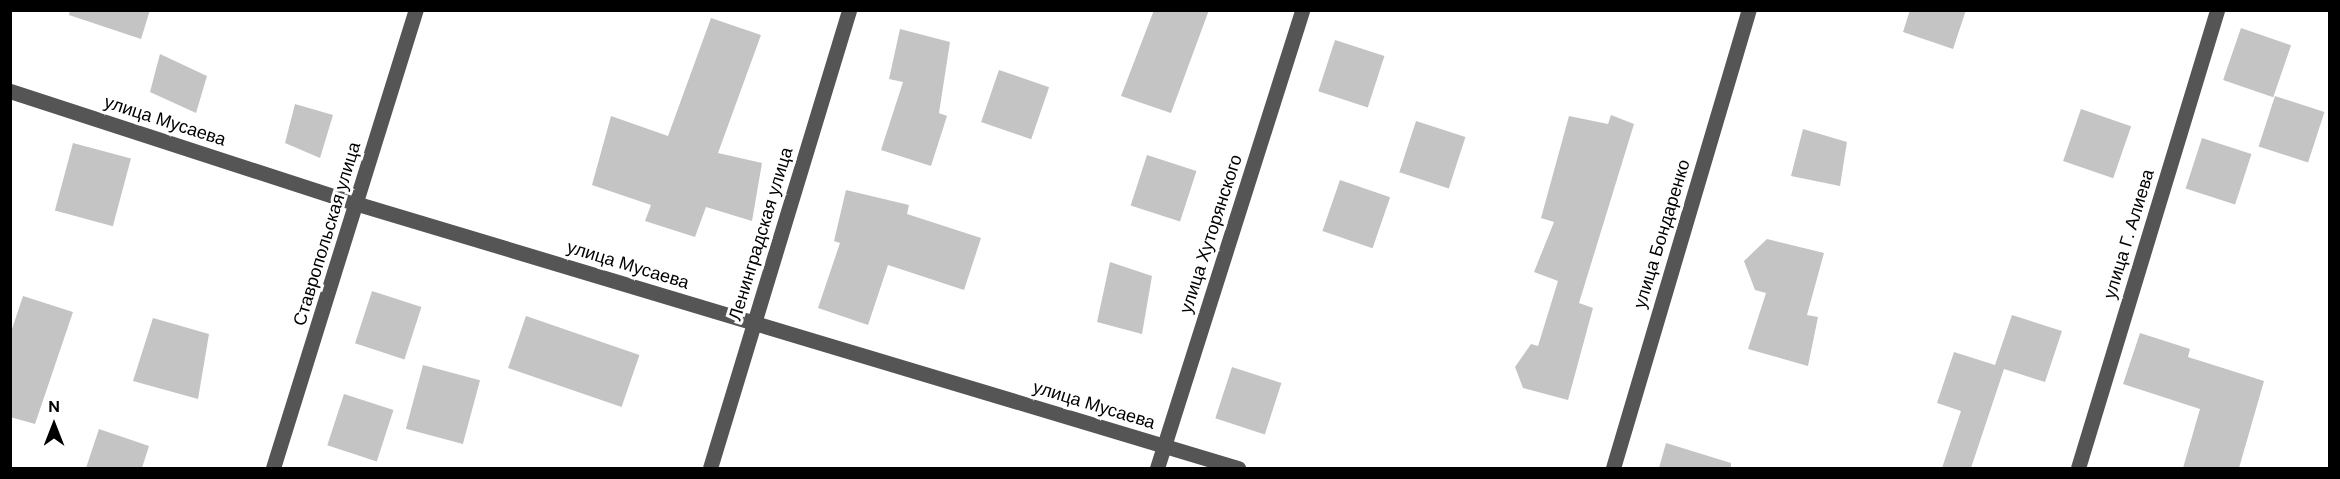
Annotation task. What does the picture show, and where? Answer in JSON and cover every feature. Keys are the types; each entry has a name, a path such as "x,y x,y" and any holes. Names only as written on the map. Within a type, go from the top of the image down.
{"street":[{"name":"Ставропольская улица","path":"273,468 358,204 416,10"},
{"name":"Ленинградская улица","path":"710,468 849,10"},
{"name":"улица Хуторянского","path":"1157,468 1302,10"},
{"name":"улица Бондаренко","path":"1613,468 1749,10"},
{"name":"улица Г. Алиева","path":"2078,468 2217,10"},
{"name":"улица Мусаева","path":"10,91 358,204 1238,468"}],"building":[{"path":"70,10 150,10 141,39 69,15"},
{"path":"1154,10 1209,10 1171,113 1121,96"},
{"path":"1910,10 1966,10 1953,49 1903,32"},
{"path":"711,18 761,35 718,153 762,163 752,221 706,207 695,237 645,221 651,205 592,185 611,116 668,136"},
{"path":"2241,28 2291,45 2273,97 2223,80"},
{"path":"900,29 950,42 939,113 947,116 931,166 881,150 903,82 889,79"},
{"path":"1335,40 1384,56 1368,107 1318,91"},
{"path":"160,54 207,76 196,113 150,92"},
{"path":"999,70 1049,87 1031,139 981,122"},
{"path":"2275,96 2324,112 2308,162 2259,146"},
{"path":"295,104 333,115 320,158 285,143"},
{"path":"2081,109 2131,126 2113,178 2063,161"},
{"path":"1611,115 1634,124 1579,303 1593,308 1568,400 1523,388 1515,367 1531,344 1538,346 1558,281 1534,272 1554,222 1541,218 1569,116 1608,124"},
{"path":"1416,121 1465,137 1449,188 1399,172"},
{"path":"1803,129 1847,142 1840,186 1791,176"},
{"path":"2202,138 2251,154 2235,204 2186,188"},
{"path":"73,143 131,159 113,226 55,211"},
{"path":"1147,155 1196,171 1180,221 1131,205"},
{"path":"1340,180 1390,197 1373,248 1322,231"},
{"path":"846,190 909,205 907,214 981,238 964,290 888,265 868,325 818,308 840,243 834,241"},
{"path":"1767,239 1824,253 1807,315 1818,317 1808,366 1748,349 1766,293 1755,290 1744,261"},
{"path":"1110,262 1152,276 1142,334 1097,322"},
{"path":"372,291 421,307 404,359 355,343"},
{"path":"23,296 73,312 35,424 10,417 10,335"},
{"path":"2012,315 2062,331 2045,382 2004,369 1971,468 1942,468 1961,411 1937,403 1954,352 1995,365"},
{"path":"526,316 639,355 622,407 508,368"},
{"path":"153,318 209,334 198,399 133,381"},
{"path":"2140,333 2190,349 2188,357 2264,381 2239,468 2183,468 2200,409 2123,384"},
{"path":"423,365 480,380 463,444 406,429"},
{"path":"1232,367 1281,383 1265,434 1215,418"},
{"path":"344,394 393,410 377,461 327,445"},
{"path":"99,429 149,446 142,468 86,468"},
{"path":"1666,443 1731,463 1731,468 1659,468"}]}
